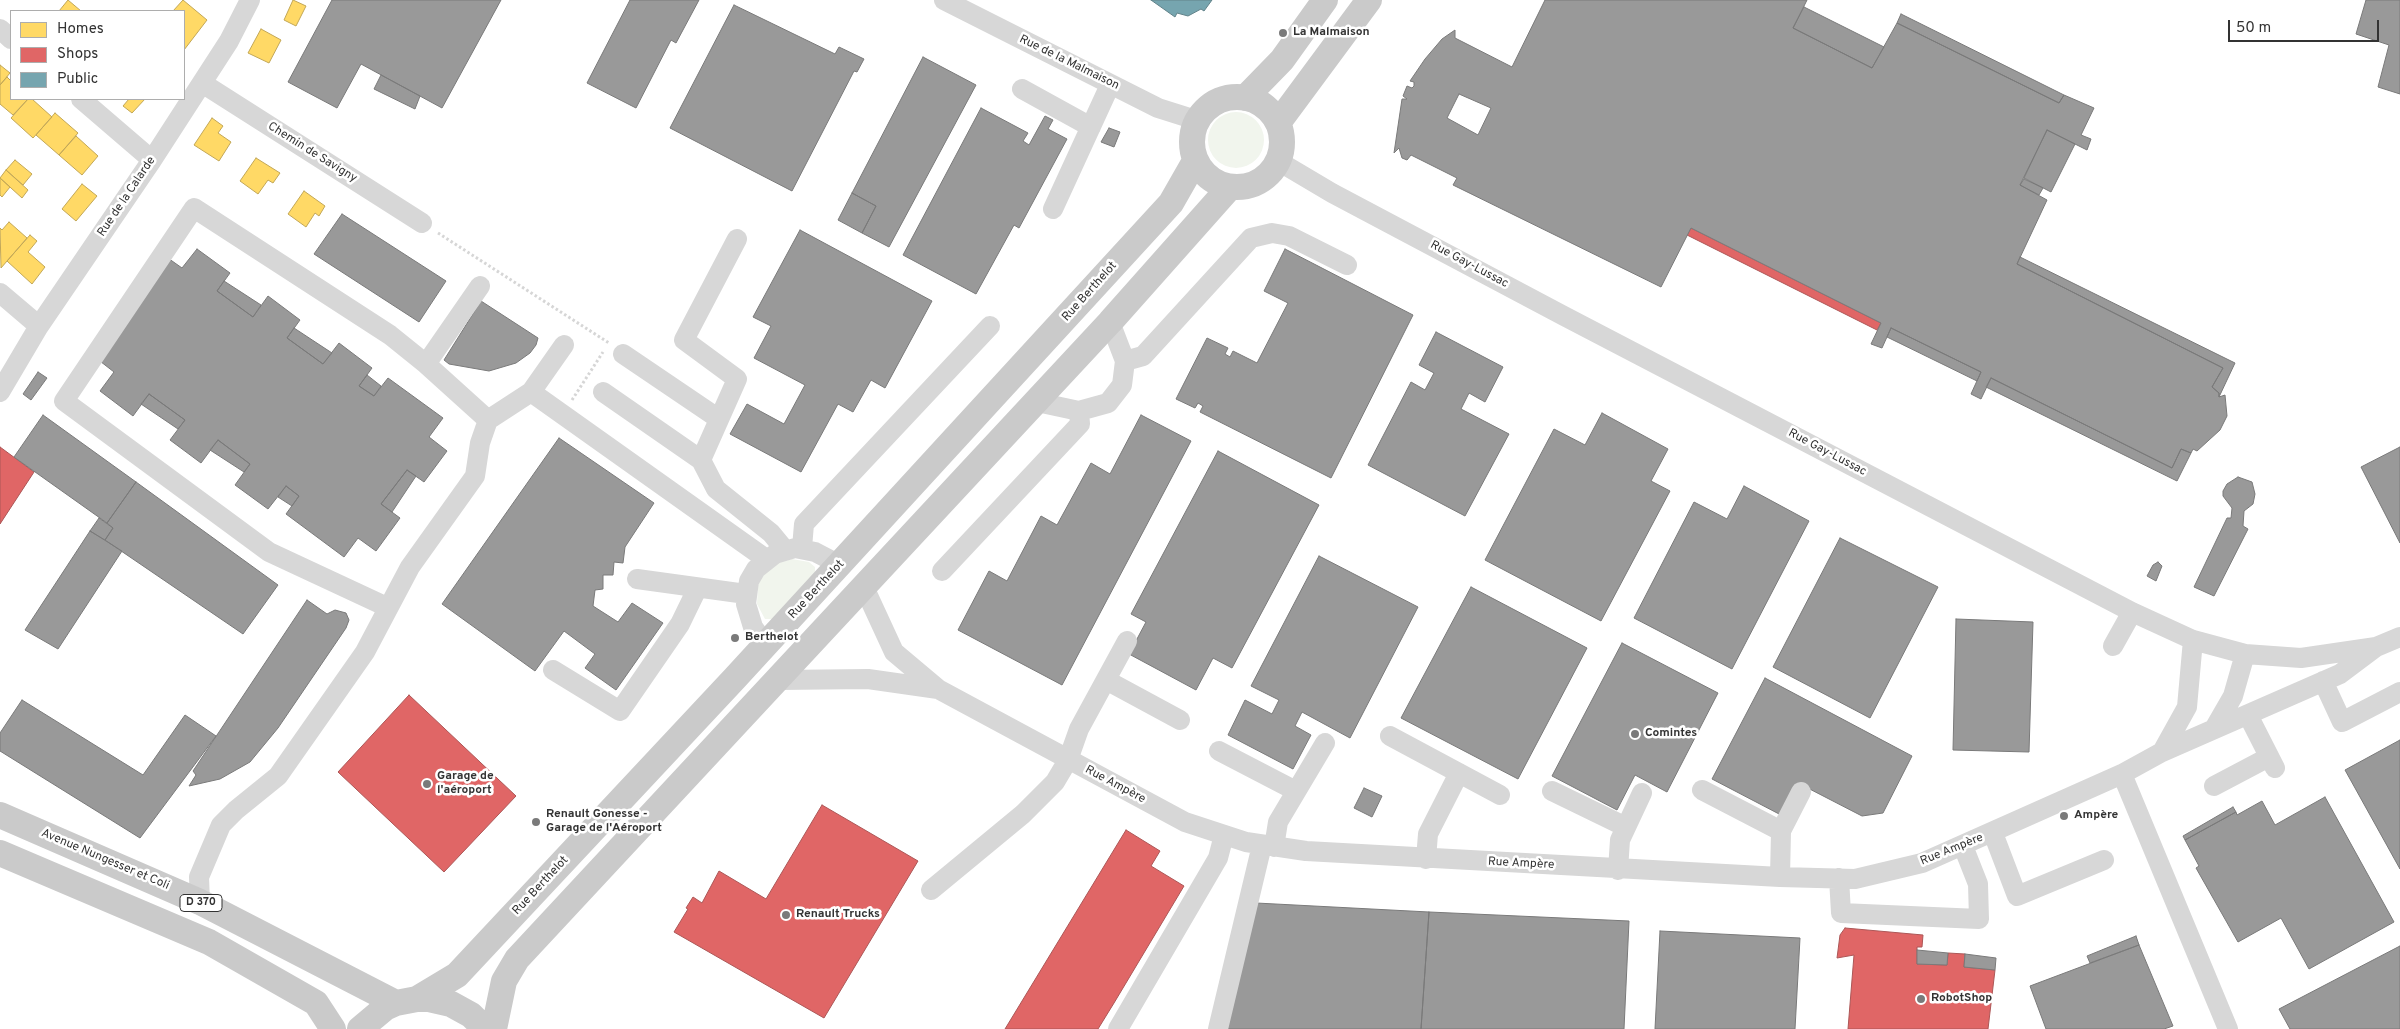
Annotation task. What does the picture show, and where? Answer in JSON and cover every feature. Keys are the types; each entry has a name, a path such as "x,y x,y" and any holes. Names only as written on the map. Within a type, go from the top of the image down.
{"main road":[{"path":"1245,98 1282,60 1325,0"},
{"path":"1278,124 1369,0"},
{"path":"1232,97 1245,98 1257,101 1267,108 1278,124 1282,139 1278,161 1264,179 1242,188 1230,187 1209,178 1195,161 1191,137 1196,120 1209,106 1220,100 1232,97"},
{"name":"Rue Berthelot","path":"360,1029 375,1014 406,1001 457,975 840,565 1171,203 1195,161"},
{"path":"494,1029 504,981 517,959 1037,402 1230,187"},
{"name":"Avenue Nungesser et Coli","path":"0,815 200,902 406,1001"},
{"name":"D 370","path":"0,853 209,942 316,1003 333,1029"},
{"path":"406,1001 429,999 451,1004 471,1015 484,1029"}],"street":[{"name":"Rue de la Calarde","path":"0,392 39,326 152,160 229,41 250,0"},
{"name":"Rue de la Malmaison","path":"944,0 1158,108 1196,120"},
{"path":"0,29 10,38"},
{"name":"Chemin de Savigny","path":"202,83 422,223"},
{"path":"1053,209 1110,85"},
{"path":"1022,89 1091,126"},
{"path":"82,100 152,160"},
{"name":"Rue Gay-Lussac","path":"1278,161 1332,193 1556,312 2132,612 2193,640 2245,654 2301,658 2376,647 2400,637"},
{"path":"387,607 269,552 64,401 194,208 390,334 488,420"},
{"path":"1125,361 1143,356 1251,238 1272,232 1289,236 1347,265"},
{"path":"701,460 737,378 684,340 737,239"},
{"path":"426,364 480,286"},
{"path":"0,294 39,326"},
{"path":"1037,402 1079,411 1108,403 1122,385 1125,361 1110,322"},
{"path":"766,645 753,628 746,604 746,594 756,569 766,559 794,549 804,524 990,326"},
{"path":"200,902 199,878 221,825 236,810 278,776 365,652 387,607 410,567 475,476 480,443 488,420 531,392 564,345"},
{"path":"623,354 719,419"},
{"path":"531,392 766,559"},
{"path":"603,392 701,460 716,489 794,549 840,565"},
{"path":"942,572 1080,424 1079,411"},
{"path":"636,579 697,589 746,594"},
{"name":"Rue Ampère","path":"864,587 894,652 938,689 1185,822 1224,835 1268,846 1306,851 1780,878 1855,879 1922,863 2122,774 2162,752 2340,674 2376,647"},
{"path":"554,670 620,711 680,624 697,589"},
{"path":"2113,646 2132,612"},
{"path":"2162,752 2188,707 2193,640"},
{"path":"931,890 1023,814 1055,782 1068,760 1079,730 1127,641"},
{"path":"2214,729 2233,696 2245,654"},
{"name":"Rue Ampère","path":"779,680 868,679 938,689"},
{"path":"1106,680 1180,720"},
{"path":"2323,681 2342,722 2400,692"},
{"path":"2214,786 2272,762 2248,715"},
{"path":"1390,736 1500,795"},
{"path":"1218,1029 1268,846 1278,822 1325,743"},
{"path":"1219,751 1296,791"},
{"path":"1426,859 1428,834 1459,773"},
{"path":"2122,774 2228,1029"},
{"path":"1702,790 1781,830"},
{"path":"1552,791 1626,827"},
{"path":"1780,878 1781,830 1801,792"},
{"path":"1618,870 1620,840 1642,793"},
{"path":"1993,833 2017,896 2104,860"},
{"path":"1118,1029 1218,858 1224,835"},
{"path":"1839,878 1841,913 1979,919 1978,884 1963,846"}],"path":[{"path":"422,223 609,343 562,415"}],"shaded area":[{"path":"1236,112 1247,114 1256,120 1262,129 1264,140 1262,151 1256,160 1247,166 1236,168 1225,166 1216,160 1210,151 1208,140 1210,129 1216,120 1225,114"},
{"path":"792,559 809,562 815,567 815,574 773,619 765,619 757,604 758,585 762,576 775,564"}],"building: Homes":[{"path":"68,0 80,10 60,10"},
{"path":"183,0 207,20 185,49 185,10 174,10"},
{"path":"293,0 306,6 296,26 284,20"},
{"path":"261,29 281,40 269,63 248,53"},
{"path":"0,65 10,73 0,85"},
{"path":"7,77 10,80 10,100 27,100 13,115 0,104 0,85"},
{"path":"27,100 33,100 52,117 33,138 11,118"},
{"path":"128,100 144,100 132,113 123,106"},
{"path":"55,113 78,133 59,155 36,135"},
{"path":"212,118 223,126 218,133 231,142 219,161 194,145"},
{"path":"76,136 98,156 82,175 59,155"},
{"path":"256,158 280,173 273,183 268,180 258,194 240,181"},
{"path":"15,160 32,174 23,185 6,170"},
{"path":"6,170 28,190 22,198 0,178"},
{"path":"0,178 10,187 2,197 0,195"},
{"path":"82,184 97,196 76,221 62,209"},
{"path":"304,191 325,206 319,216 315,213 306,227 288,214"},
{"path":"9,222 27,238 1,268 0,228 2,230"},
{"path":"30,235 37,241 28,252 45,267 32,284 7,261"}],"building: Shops":[{"path":"1691,228 1881,323 1877,330 1687,235"},
{"path":"0,447 34,472 0,524"},
{"name":"Garage de l'aéroport","path":"409,695 516,796 444,872 338,772"},
{"name":"Renault Trucks","path":"822,805 918,861 824,1018 674,932 693,897 702,903 719,871 766,899"},
{"path":"1126,830 1160,851 1151,866 1184,886 1114,1003 1098,1029 1005,1029"},
{"name":"RobotShop","path":"1845,928 1923,935 1922,947 1917,947 1917,964 1947,965 1948,953 1965,954 1964,967 1995,970 1988,1029 1848,1029 1854,955 1837,958 1840,935"}],"building: Public":[{"path":"1151,0 1212,0 1204,11 1201,9 1188,16 1177,13 1175,17"}],"building: Industry":[{"path":"332,0 501,0 442,108 361,64 337,108 288,82"},
{"path":"630,0 699,0 676,43 671,40 636,108 587,83"},
{"path":"1545,0 1807,0 1793,28 1872,68 1897,23 2059,103 2064,95 2094,108 2081,135 2091,139 2087,150 2047,130 2020,185 2047,200 2017,264 2223,368 2212,387 2219,393 2219,397 2225,395 2227,416 2220,430 2197,451 2193,449 2191,453 2181,449 2172,468 1991,378 1981,399 1971,394 1981,372 1891,328 1882,348 1871,344 1881,323 1691,228 1661,287 1453,185 1457,178 1411,155 1407,160 1402,158 1399,148 1394,153 1402,99 1407,99 1403,96 1407,86 1412,88 1414,86 1414,82 1410,81 1442,39 1455,30 1455,38 1512,67","holes":["1459,94 1491,108 1478,135 1447,118"]},
{"path":"2366,0 2400,0 2400,94 2378,87 2389,45 2356,34"},
{"path":"734,5 835,54 839,47 864,59 857,72 854,71 792,191 670,128"},
{"path":"1804,7 1884,47 1872,68 1793,28"},
{"path":"1901,14 2064,95 2059,103 1897,23"},
{"path":"923,57 976,85 889,247 862,233 876,206 852,193"},
{"path":"381,75 420,96 415,109 374,89"},
{"path":"981,108 1028,133 1023,141 1029,145 1045,116 1053,120 1048,129 1067,139 1019,228 1014,225 976,294 903,255"},
{"path":"1109,128 1120,132 1114,147 1101,142"},
{"path":"2047,130 2075,144 2051,192 2024,178"},
{"path":"2024,179 2043,188 2039,195 2020,185"},
{"path":"852,193 876,206 862,233 838,220"},
{"path":"342,214 446,281 419,322 314,254"},
{"path":"800,230 932,301 885,388 871,380 853,412 838,404 801,472 730,434 747,404 784,424 805,385 754,358 771,326 753,317"},
{"path":"197,249 230,273 217,291 253,317 268,296 300,320 287,338 323,364 339,343 372,368 359,386 374,396 388,378 443,418 429,437 447,451 424,482 407,470 381,504 400,518 376,551 358,538 344,557 286,514 299,496 286,486 268,509 235,485 250,464 218,440 201,463 170,440 185,420 149,394 133,416 100,391 114,372 96,358 165,256 182,268"},
{"path":"1285,249 1413,315 1331,478 1200,412 1203,406 1198,403 1195,408 1176,399 1207,338 1228,348 1225,354 1230,357 1233,351 1257,363 1288,303 1264,291"},
{"path":"2020,257 2235,363 2219,397 2219,393 2212,387 2223,368 2017,264"},
{"path":"224,281 261,305 253,317 217,291"},
{"path":"481,301 538,338 536,345 530,353 516,363 489,371 449,364 444,360"},
{"path":"294,328 332,353 323,364 287,338"},
{"path":"1891,328 1981,372 1977,381 1887,337"},
{"path":"1436,332 1503,367 1485,402 1469,393 1461,409 1509,434 1465,516 1368,465 1411,382 1425,390 1434,373 1419,365"},
{"path":"38,372 47,378 31,400 23,394"},
{"path":"367,375 381,386 374,396 359,386"},
{"path":"1991,378 2172,468 2181,449 2191,453 2177,481 1986,387"},
{"path":"149,394 185,420 178,429 141,404"},
{"path":"1602,413 1668,449 1651,481 1670,491 1601,621 1485,560 1554,429 1585,445"},
{"path":"43,415 136,482 107,523 14,457"},
{"path":"1141,415 1191,441 1062,685 958,630 989,571 1007,581 1041,516 1057,525 1091,463 1110,474"},
{"path":"559,438 654,503 625,547 623,563 614,562 613,575 603,575 603,589 595,590 593,606 618,622 632,603 663,623 616,690 585,668 595,654 564,631 535,671 442,604"},
{"path":"218,440 250,464 244,472 210,450"},
{"path":"2400,447 2400,543 2361,467"},
{"path":"1218,451 1319,505 1232,668 1213,658 1196,690 1129,654 1146,622 1131,614"},
{"path":"407,470 416,476 392,512 381,504"},
{"path":"2238,477 2252,482 2255,494 2253,504 2244,511 2243,526 2248,529 2214,596 2194,587 2227,518 2231,518 2232,508 2223,496 2223,491 2227,484"},
{"path":"136,482 278,585 243,634 105,540 113,528 107,523"},
{"path":"286,486 299,496 292,506 278,497"},
{"path":"1744,486 1809,521 1732,669 1634,618 1694,502 1727,519"},
{"path":"99,518 113,528 105,540 90,531"},
{"path":"90,531 122,551 58,649 25,630"},
{"path":"1840,538 1938,587 1870,718 1773,667"},
{"path":"1319,556 1418,607 1350,738 1302,712 1295,726 1311,735 1293,769 1228,735 1245,700 1272,714 1279,700 1251,686"},
{"path":"2158,562 2162,566 2156,581 2147,576 2153,565"},
{"path":"1471,587 1587,648 1518,779 1401,718"},
{"path":"307,600 327,614 335,610 346,613 349,620 346,628 278,728 250,762 220,779 189,786 196,775 193,771"},
{"path":"1956,619 2033,622 2029,752 1953,750"},
{"name":"Comintes","path":"1622,643 1718,693 1667,792 1635,775 1617,810 1552,776"},
{"path":"1765,678 1912,756 1883,813 1862,816 1798,783 1781,815 1712,779"},
{"path":"22,700 143,775 185,715 216,736 140,838 0,751 0,733"},
{"path":"2400,740 2400,869 2345,770"},
{"path":"1364,788 1382,796 1372,817 1354,808"},
{"path":"2325,797 2394,922 2309,969 2281,918 2238,942 2196,868 2199,866 2185,840 2236,812 2237,815 2262,801 2275,825"},
{"path":"2233,807 2236,812 2185,840 2183,836"},
{"path":"1256,903 1429,912 1421,1029 1227,1029"},
{"path":"1429,912 1629,921 1624,1029 1421,1029"},
{"path":"1660,931 1800,938 1795,1029 1655,1029"},
{"path":"2136,936 2139,945 2090,963 2087,956"},
{"path":"2139,945 2173,1026 2164,1029 2046,1029 2030,986"},
{"path":"2400,946 2400,1029 2290,1029 2279,1009"},
{"path":"1917,950 1948,953 1947,965 1917,964"},
{"path":"1965,954 1996,958 1995,970 1964,967"}],"place":[{"name":"La Malmaison","path":"1283,33"},
{"name":"Berthelot","path":"735,638"},
{"name":"Comintes","path":"1635,734"},
{"name":"Garage de l'aéroport","path":"427,784"},
{"name":"Ampère","path":"2064,816"},
{"name":"Renault Gonesse - Garage de l'Aéroport","path":"536,822"},
{"name":"Renault Trucks","path":"786,915"},
{"name":"RobotShop","path":"1921,999"}]}
